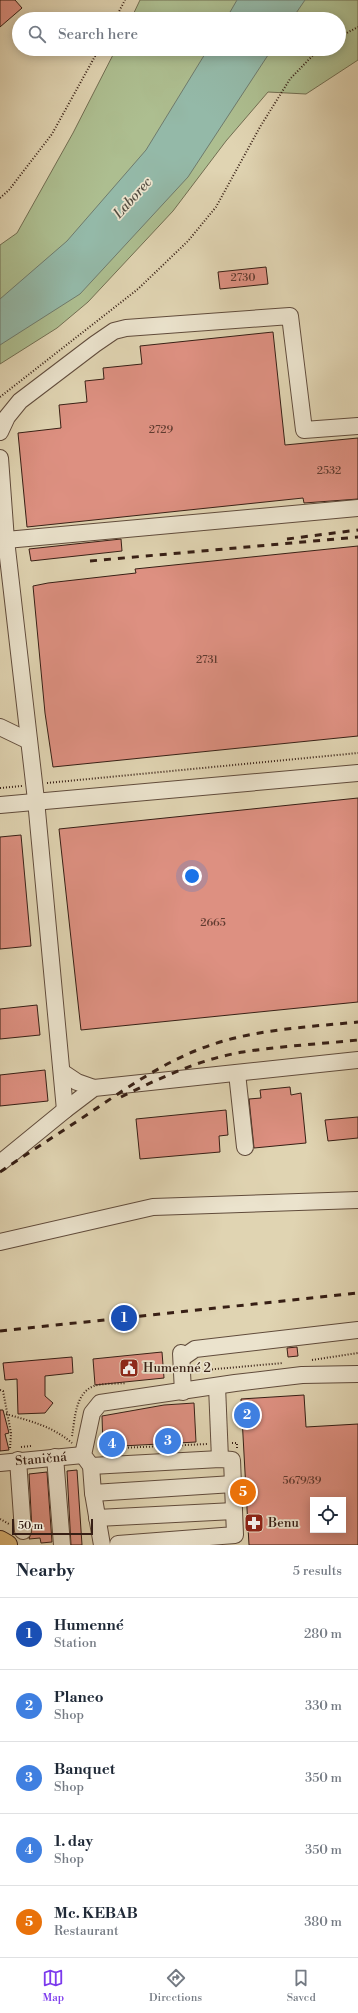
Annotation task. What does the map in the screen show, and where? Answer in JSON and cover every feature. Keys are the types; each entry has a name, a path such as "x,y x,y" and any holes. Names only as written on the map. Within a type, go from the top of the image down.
{"main road":[{"path":"0,1541 7,1545"}],"lane":[{"path":"0,432 7,417 20,401 94,344 114,331 126,328 290,316 304,430 358,426"},
{"path":"0,458 2,509 30,741 62,1072 64,1110"},
{"path":"6,540 358,508"},
{"path":"0,727 30,741"},
{"path":"0,804 35,792 358,773"},
{"path":"62,1072 77,1082 94,1088 358,1060"},
{"path":"237,1073 245,1147"},
{"path":"0,1163 64,1110 94,1088"},
{"path":"0,1242 153,1207 358,1200"},
{"path":"183,1392 182,1361 195,1349 358,1330"},
{"path":"102,1545 93,1493 82,1453 92,1413 100,1403 302,1375 358,1374"},
{"path":"118,1544 235,1535 232,1460 220,1451 216,1386"},
{"name":"Staničná","path":"0,1463 82,1453 220,1451"},
{"path":"55,1457 62,1545"},
{"path":"18,1460 18,1529"},
{"path":"93,1493 233,1484"},
{"path":"97,1518 234,1511"}],"path":[{"path":"119,12 125,0"},
{"path":"346,33 358,27"},
{"path":"0,198 9,190 52,134 95,56"},
{"path":"0,397 138,289 188,241 216,207 260,127 290,79 312,56"},
{"path":"0,788 35,792 358,753"},
{"path":"305,1361 358,1353"},
{"path":"182,1361 286,1363"},
{"path":"121,1383 126,1383"},
{"path":"6,1414 47,1426 62,1434 82,1453"},
{"path":"66,1443 82,1453 103,1450 220,1451 237,1443"},
{"path":"0,1519 18,1529"}],"shaded area":[{"path":"140,0 358,0 358,60 306,94 268,92 226,141 173,211 88,302 57,328 0,364 0,245 17,233 73,133 112,56 346,56 346,12 134,12"}],"water":[{"path":"237,0 305,0 297,12 230,12"},
{"name":"Laborec","path":"204,56 267,56 188,177 80,294 0,345 0,299 67,241 146,150"}],"building":[{"path":"0,0 15,0 22,8 17,12 12,12 12,17 0,27"},
{"path":"266,267 268,284 220,289 218,272"},
{"path":"273,332 285,445 358,438 358,499 304,503 303,498 27,527 18,433 61,428 59,405 87,402 85,381 104,379 103,368 142,364 140,346"},
{"path":"121,539 122,551 31,561 29,549"},
{"path":"358,546 358,736 53,767 45,713 33,586 136,573 135,569"},
{"path":"358,798 358,1002 81,1030 59,829"},
{"path":"21,835 31,946 0,949 0,837"},
{"path":"37,1005 40,1035 0,1039 0,1009"},
{"path":"45,1070 48,1101 0,1106 0,1075"},
{"path":"290,1087 291,1095 301,1093 306,1143 254,1148 249,1099 261,1098 260,1090"},
{"path":"226,1110 228,1135 219,1136 220,1152 140,1159 136,1119"},
{"path":"358,1117 358,1138 328,1141 325,1120"},
{"path":"297,1347 298,1356 288,1357 287,1348"},
{"name":"Humenné 2","path":"162,1352 164,1378 95,1385 93,1359"},
{"path":"72,1357 73,1373 45,1376 45,1396 53,1403 45,1413 18,1414 17,1379 5,1380 3,1363"},
{"path":"304,1395 306,1427 358,1424 358,1545 249,1545 241,1399"},
{"path":"194,1403 196,1442 103,1447 102,1416 164,1405"},
{"path":"0,1410 3,1410 9,1433 5,1434 9,1450 0,1451"},
{"path":"77,1470 82,1545 71,1545 67,1471"},
{"path":"47,1472 52,1542 41,1543 40,1538 29,1539 32,1530 29,1474"}],"railway":[{"path":"287,539 358,530"},
{"path":"90,561 358,537"},
{"path":"0,1172 136,1082 165,1065 195,1051 246,1035 302,1027 358,1022"},
{"path":"121,1097 180,1070 227,1055 272,1048 358,1040"},
{"path":"0,1331 358,1293"}],"place":[{"name":"Humenné","path":"124,1318"},
{"name":"Humenné 2","path":"129,1368"},
{"name":"Planeo","path":"247,1415"},
{"name":"Banquet","path":"168,1441"},
{"name":"1. day","path":"112,1444"},
{"name":"Mc. KEBAB","path":"243,1492"},
{"name":"Benu","path":"254,1523"}]}
